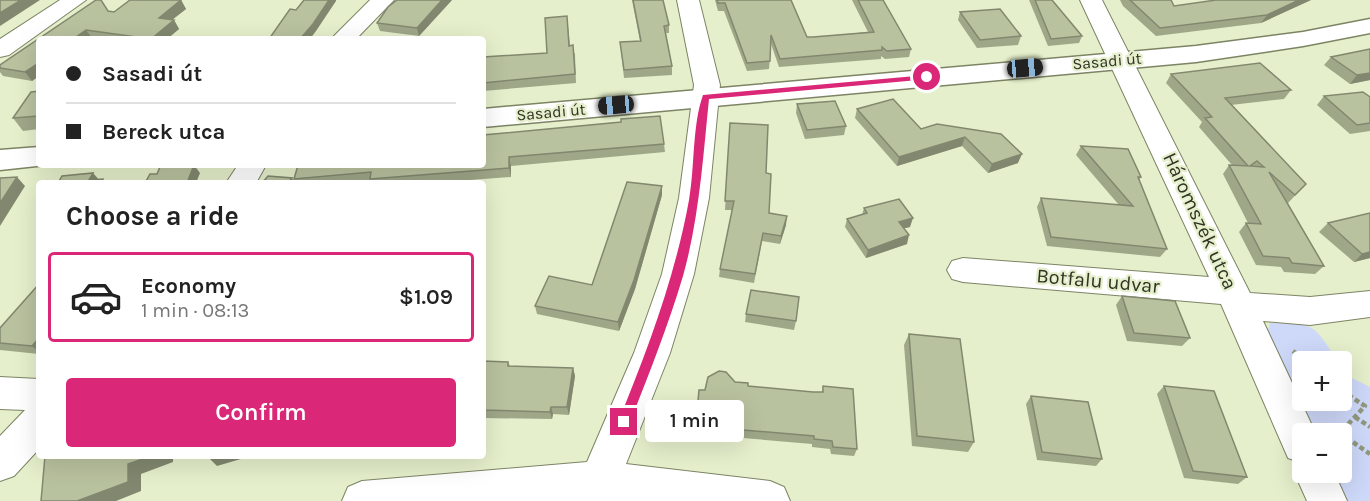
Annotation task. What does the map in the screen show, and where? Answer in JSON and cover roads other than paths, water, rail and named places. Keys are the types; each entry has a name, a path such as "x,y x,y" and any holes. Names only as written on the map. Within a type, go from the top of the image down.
{"street":[{"path":"0,50 75,0"},
{"path":"346,36 384,0"},
{"path":"595,490 652,353 678,274 694,198 706,82 688,0"},
{"name":"Háromszék utca","path":"1091,0 1237,299 1293,423"},
{"name":"Sasadi út","path":"486,118 1237,50 1370,26"},
{"path":"0,160 36,157"},
{"name":"Botfalu udvar","path":"963,270 1237,299 1310,311 1370,304"},
{"path":"0,393 36,395"},
{"path":"0,463 36,425"},
{"path":"1319,483 1327,501"},
{"path":"362,501 595,490 770,501"}]}
